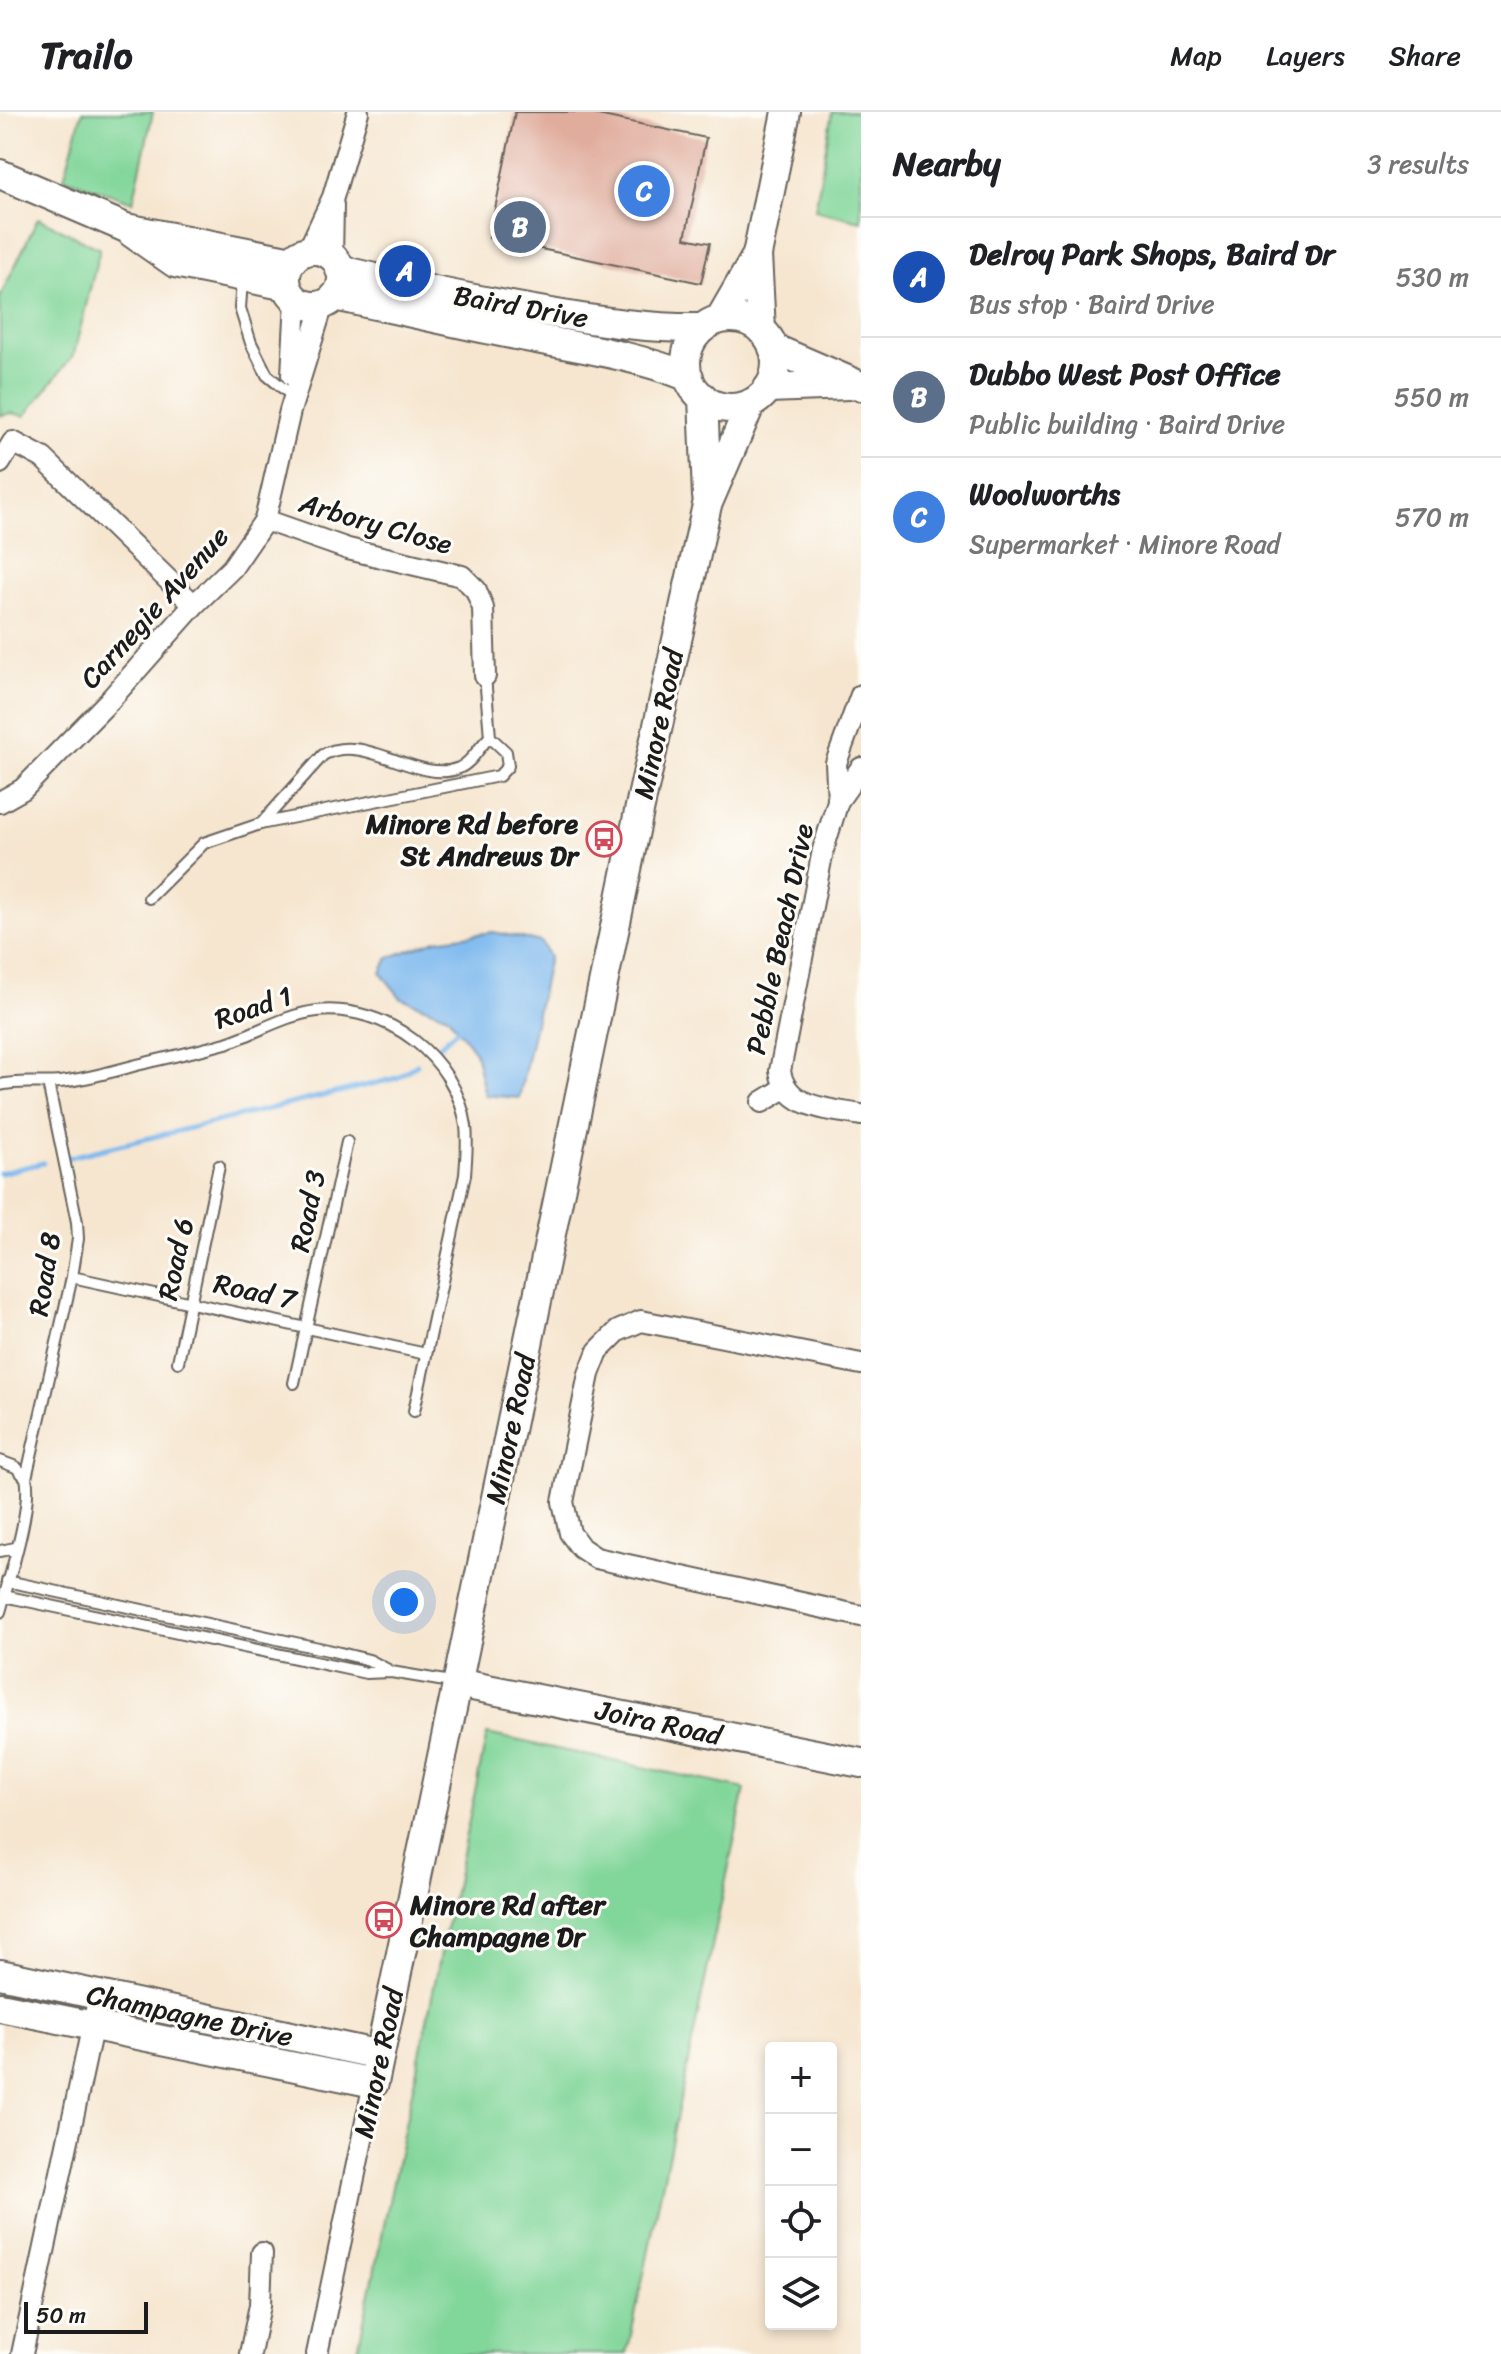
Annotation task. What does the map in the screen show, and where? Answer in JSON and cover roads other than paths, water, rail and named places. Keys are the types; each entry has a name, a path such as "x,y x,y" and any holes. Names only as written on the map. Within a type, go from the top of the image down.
{"street":[{"name":"Carnegie Avenue","path":"0,802 23,789 77,734 194,605 232,568 265,520 314,278 358,112"},
{"path":"759,395 774,375 776,362 767,339 757,255 786,112"},
{"name":"Baird Drive","path":"0,174 126,228 515,335 655,363 696,387"},
{"name":"Baird Drive","path":"126,228 175,263 242,277 314,278 628,326 666,329 711,324"},
{"path":"757,255 711,324 694,338 688,350 686,363 696,387 726,408 759,395 859,386"},
{"path":"711,324 734,318 749,322 767,339 859,386"},
{"name":"Minore Road","path":"696,387 707,505"},
{"name":"Minore Road","path":"317,2354 641,802 707,505 759,395"},
{"path":"0,463 13,442 43,458 194,605"},
{"name":"Arbory Close","path":"265,520 348,549 462,576 476,590 483,608 485,676"},
{"name":"Pebble Beach Drive","path":"861,695 836,763 838,801 814,887 780,1071 785,1088 791,1095 810,1105 861,1115"},
{"name":"Pebble Beach Drive","path":"838,801 861,768"},
{"name":"Pebble Beach Drive","path":"762,1102 785,1088"},
{"path":"861,1364 641,1321 618,1331 598,1351 589,1374 563,1502 570,1533 581,1548 596,1558 861,1616"},
{"name":"Joira Road","path":"457,1683 861,1763"},
{"name":"Champagne Drive","path":"0,1974 380,2055"},
{"path":"22,2354 99,1996"},
{"name":"Champagne Drive","path":"0,2007 374,2083"},
{"path":"250,2354 260,2305 262,2253"}],"lane":[{"path":"242,277 240,308 251,343 267,375 290,402"},
{"path":"149,898 204,843 260,824 499,776 508,766 506,752 490,737 485,676"},
{"path":"260,824 323,755 334,749 365,752 435,773 459,768 490,737"},
{"name":"Road 1","path":"0,1085 81,1079 226,1043 271,1024 319,1011 371,1016 417,1041 434,1060 460,1103 466,1125 467,1149 465,1175 414,1411"},
{"name":"Road 8","path":"0,1612 27,1503 26,1478 78,1239 48,1083"},
{"name":"Road 3","path":"294,1383 347,1142"},
{"name":"Road 6","path":"178,1362 219,1166"},
{"name":"Road 7","path":"72,1277 426,1354"},
{"path":"0,1461 16,1467 26,1478"},
{"path":"0,1551 15,1548"},
{"path":"7,1581 328,1650 369,1660 391,1672"},
{"path":"4,1596 366,1673 391,1672 457,1683"},
{"path":"324,1664 328,1650"},
{"path":"211,2051 218,2021"}],"water":[{"path":"493,932 541,942 549,957 519,1098 485,1095 475,1052 448,1016 401,998 381,973 388,958 436,940"}],"waterway":[{"path":"439,1046 462,1025"},
{"path":"66,1158 397,1078 417,1064"},
{"path":"0,1173 43,1163"}],"place":[{"name":"Woolworths","path":"644,191"},
{"name":"Dubbo West Post Office","path":"520,227"},
{"name":"Delroy Park Shops, Baird Dr","path":"405,271"},
{"name":"Minore Rd before St Andrews Dr","path":"604,839"},
{"name":"Minore Rd after Champagne Dr","path":"384,1920"}]}
